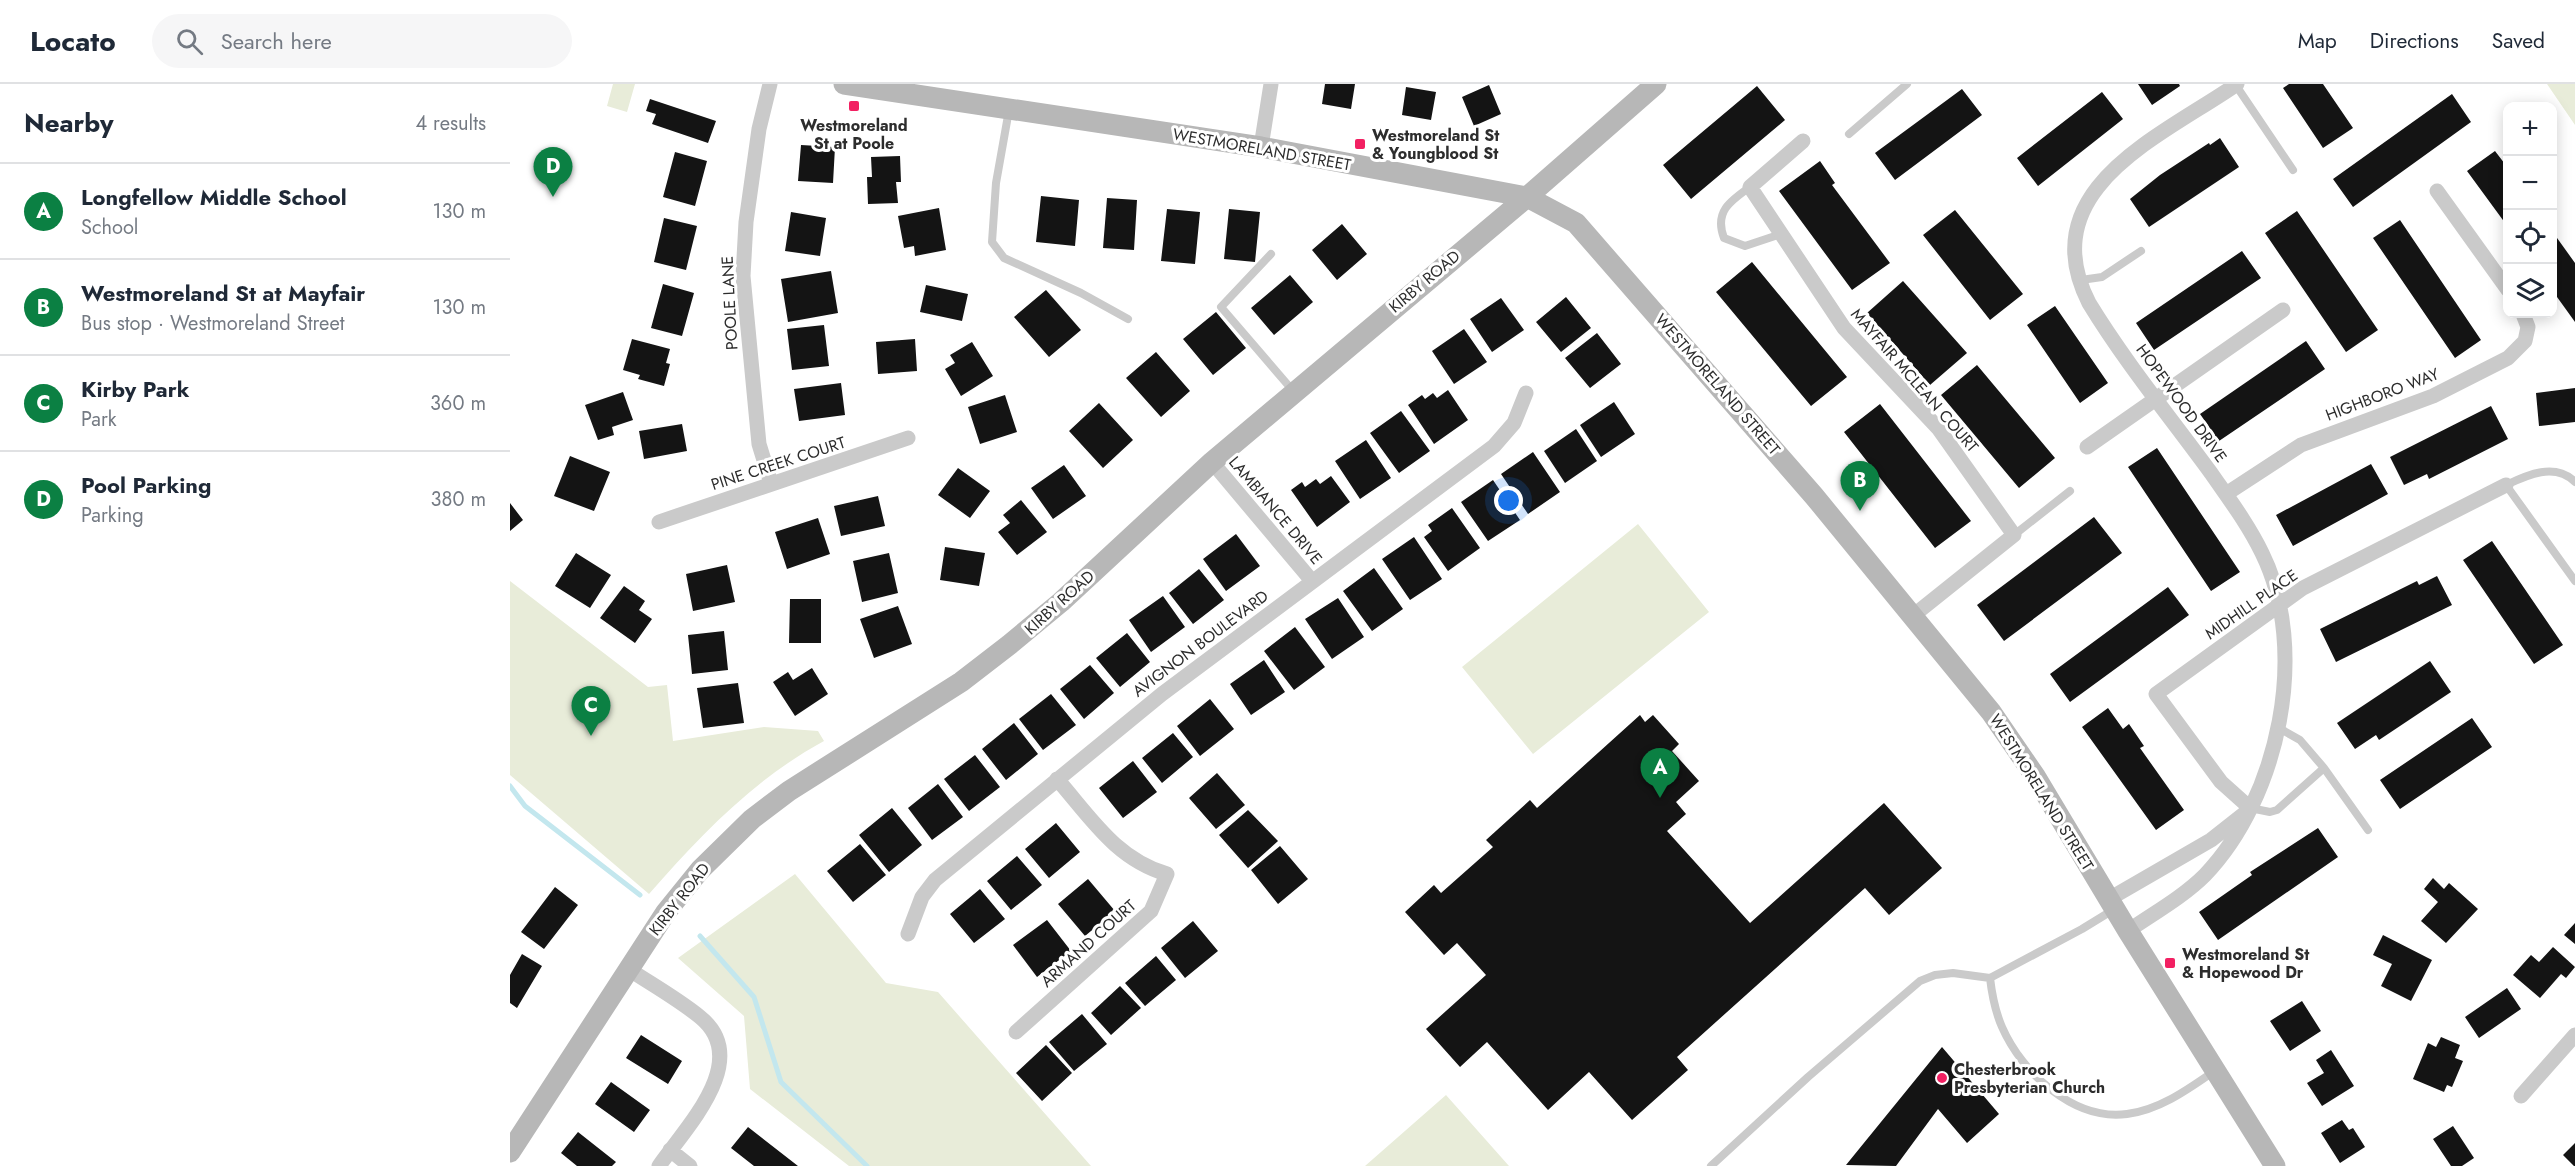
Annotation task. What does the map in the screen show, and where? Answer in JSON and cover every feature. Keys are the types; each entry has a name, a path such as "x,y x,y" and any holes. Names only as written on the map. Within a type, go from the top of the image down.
{"main road":[{"name":"WESTMORELAND STREET","path":"844,84 1261,147 1527,197 1570,219 1596,243 1966,679 2018,751 2275,1166"},
{"name":"KIRBY ROAD","path":"510,1152 627,968 685,886 752,819 789,791 942,695 1009,645 1061,602 1212,462 1527,197 1656,84"}],"street":[{"name":"POOLE LANE","path":"770,84 758,140 746,222 743,276 759,444 771,483"},
{"path":"1261,147 1271,84"},
{"name":"HOPEWOOD DRIVE","path":"2128,930 2198,881 2234,838 2250,808 2266,773 2277,728 2284,676 2280,602 2263,554 2226,494 2099,318 2079,280 2075,260 2076,232 2083,212 2098,185 2133,153 2236,84"},
{"path":"1750,187 1803,141"},
{"name":"MAYFAIR MCLEAN COURT","path":"1750,187 1844,328 1938,428 2014,535"},
{"path":"2437,191 2503,283"},
{"path":"2087,447 2283,310"},
{"name":"HIGHBORO WAY","path":"2226,494 2301,445 2433,396 2508,358 2524,341 2528,327 2525,318"},
{"name":"AVIGNON BOULEVARD","path":"908,934 922,897 935,880 1171,687 1494,446 1514,423 1526,393"},
{"name":"PINE CREEK COURT","path":"659,522 908,438"},
{"name":"LAMBIANCE DRIVE","path":"1212,462 1312,581"},
{"name":"MIDHILL PLACE","path":"2250,808 2221,782 2156,694 2280,602 2321,578 2506,485"},
{"path":"1914,615 2014,535"},
{"name":"ARMAND COURT","path":"1016,1032 1150,911 1167,874 1139,864 1115,846 1057,778"},
{"name":"HOPEWOOD DRIVE","path":"2112,904 2211,840 2250,808"},
{"path":"627,968 700,1017 715,1035 722,1056 719,1073 711,1090 659,1166"},
{"path":"2521,1096 2575,1035"},
{"path":"670,1150 690,1166"}],"lane":[{"path":"1849,134 1907,84"},
{"name":"HOPEWOOD DRIVE","path":"2236,84 2293,170"},
{"path":"1010,108 996,183 992,242 1004,258 1082,293 1128,319"},
{"path":"1750,187 1725,208 1720,218 1724,238 1745,246 1781,234"},
{"path":"2079,280 2102,277 2141,251"},
{"path":"1271,254 1221,307 1294,392"},
{"name":"MIDHILL PLACE","path":"2506,485 2530,473 2546,471 2570,477 2575,482"},
{"path":"2506,485 2575,581"},
{"path":"2014,535 2070,491"},
{"path":"2277,728 2300,740 2324,768 2368,830"},
{"path":"2250,808 2270,812 2277,810 2324,768"},
{"path":"1711,1166 1913,985 1940,974 1967,973 1990,978 2082,929 2112,904"},
{"path":"1990,978 1996,1012 2012,1045 2045,1084 2075,1106 2100,1114 2128,1114 2159,1105 2216,1071"}],"green space":[{"path":"613,84 635,84 627,112 607,106"},
{"path":"2547,84 2575,84 2575,125"},
{"path":"1638,524 1709,612 1533,754 1462,667"},
{"path":"510,581 648,687 667,685 673,741 764,727 818,731 824,741 774,773 730,810 649,894 510,775"},
{"path":"795,874 886,983 938,992 1091,1166 849,1166 750,1089 744,1016 678,958"},
{"path":"1446,1095 1509,1166 1365,1166"}],"building":[{"path":"1325,84 1355,84 1351,109 1322,104"},
{"path":"2138,84 2179,84 2180,86 2152,105"},
{"path":"2289,84 2323,84 2353,128 2323,148 2283,88"},
{"path":"1489,85 1501,114 1474,126 1462,97"},
{"path":"1757,86 1785,120 1691,199 1663,165"},
{"path":"1406,87 1436,92 1431,120 1402,115"},
{"path":"1962,89 1982,115 1895,180 1875,153"},
{"path":"2102,92 2123,119 2038,186 2017,158"},
{"path":"2452,94 2471,122 2353,207 2333,179"},
{"path":"650,99 716,121 708,143 652,124 656,114 646,111"},
{"path":"2220,138 2239,167 2149,227 2130,199 2160,175"},
{"path":"801,145 835,147 833,183 798,181"},
{"path":"2495,151 2503,161 2503,220 2467,171"},
{"path":"675,152 707,161 695,206 663,197"},
{"path":"900,156 901,182 896,182 898,203 868,204 867,177 872,177 871,157"},
{"path":"1820,161 1835,183 1832,185 1890,263 1852,290 1779,191"},
{"path":"1041,196 1079,200 1075,246 1036,242"},
{"path":"1107,198 1137,200 1134,250 1103,248"},
{"path":"939,208 946,250 915,256 914,246 904,248 898,216"},
{"path":"1167,209 1200,212 1195,264 1161,261"},
{"path":"1229,209 1260,212 1255,262 1224,259"},
{"path":"1955,210 2023,294 1990,320 1923,235"},
{"path":"2297,211 2378,330 2346,352 2265,233"},
{"path":"791,212 826,218 820,256 785,251"},
{"path":"664,218 697,226 686,270 654,262"},
{"path":"2400,220 2481,340 2455,358 2373,238"},
{"path":"1342,224 1367,254 1337,280 1312,250"},
{"path":"2557,238 2575,263 2575,322 2557,297"},
{"path":"2242,251 2261,278 2154,350 2136,323"},
{"path":"1752,262 1847,377 1811,406 1716,292"},
{"path":"831,271 838,313 788,322 781,279"},
{"path":"1290,275 1313,302 1274,335 1251,308"},
{"path":"1903,281 1967,353 1930,385 1867,313"},
{"path":"663,284 694,293 682,336 651,328"},
{"path":"926,285 968,294 962,321 920,312"},
{"path":"1046,290 1081,330 1049,357 1014,317"},
{"path":"1566,297 1591,328 1561,352 1536,322"},
{"path":"1501,298 1524,330 1492,352 1470,319"},
{"path":"2055,306 2108,383 2080,403 2027,325"},
{"path":"1216,312 1246,348 1213,375 1183,339"},
{"path":"824,325 829,366 792,370 787,329"},
{"path":"1464,329 1487,362 1454,384 1432,351"},
{"path":"1597,333 1621,364 1590,388 1565,358"},
{"path":"632,339 670,349 666,363 670,364 664,386 638,379 640,375 623,370"},
{"path":"915,339 917,371 878,374 876,342"},
{"path":"2306,341 2325,369 2219,441 2200,414"},
{"path":"972,342 993,376 961,396 945,369 955,363 950,355"},
{"path":"1156,352 1190,391 1161,417 1126,378"},
{"path":"1977,365 2055,458 2019,488 1941,395"},
{"path":"841,383 845,415 799,421 794,389"},
{"path":"2575,388 2575,422 2539,426 2536,393"},
{"path":"1448,390 1468,420 1434,444 1408,405 1422,395 1425,399 1433,393 1437,398"},
{"path":"623,392 633,420 612,427 614,435 598,440 585,405"},
{"path":"1005,395 1017,432 980,444 968,407"},
{"path":"1614,402 1635,434 1601,457 1580,425"},
{"path":"1099,403 1133,440 1103,468 1069,431"},
{"path":"1880,404 1971,521 1935,548 1844,432"},
{"path":"2491,406 2508,439 2429,479 2427,474 2404,485 2390,457"},
{"path":"1401,411 1430,451 1399,473 1370,433"},
{"path":"682,424 687,451 644,459 639,431"},
{"path":"1576,429 1597,461 1565,483 1544,451"},
{"path":"1366,440 1391,478 1360,499 1335,461"},
{"path":"2157,448 2240,572 2211,591 2128,467"},
{"path":"1533,452 1560,492 1528,514 1501,474"},
{"path":"570,456 610,472 594,511 554,496"},
{"path":"2371,464 2388,494 2293,546 2276,515"},
{"path":"1064,465 1086,496 1053,519 1031,488"},
{"path":"958,468 990,491 970,518 938,495"},
{"path":"1331,476 1350,502 1317,527 1291,490 1302,482 1305,487 1316,479 1320,484"},
{"path":"1493,480 1520,520 1488,541 1461,502"},
{"path":"878,496 885,526 841,536 834,506"},
{"path":"1021,500 1047,532 1017,555 998,532 1010,523 1003,515"},
{"path":"510,503 523,520 510,531"},
{"path":"1452,508 1480,548 1448,571 1424,537 1432,531 1428,525"},
{"path":"2094,517 2122,553 2004,641 1977,605"},
{"path":"818,518 830,554 787,569 775,532"},
{"path":"1236,534 1260,566 1226,591 1203,559"},
{"path":"1414,537 1442,579 1410,600 1382,559"},
{"path":"2492,541 2563,645 2534,664 2463,560"},
{"path":"945,547 985,553 979,586 940,580"},
{"path":"576,553 611,575 590,608 555,586"},
{"path":"889,553 898,593 862,602 853,561"},
{"path":"727,565 735,602 693,611 686,574"},
{"path":"1374,568 1403,609 1372,631 1343,591"},
{"path":"1199,569 1224,600 1193,624 1169,593"},
{"path":"2437,576 2452,605 2336,662 2320,629 2417,581 2419,585"},
{"path":"624,586 645,601 639,610 652,619 635,643 600,618"},
{"path":"2168,587 2189,615 2070,702 2050,674"},
{"path":"1163,596 1185,627 1151,652 1129,620"},
{"path":"1338,598 1364,637 1332,659 1305,619"},
{"path":"790,599 821,599 821,643 789,643"},
{"path":"898,606 912,644 874,658 860,619"},
{"path":"1295,627 1325,667 1294,690 1264,651"},
{"path":"724,631 728,670 692,674 688,635"},
{"path":"1127,633 1150,662 1120,687 1096,658"},
{"path":"1264,660 1285,692 1251,715 1230,684"},
{"path":"2430,661 2451,692 2379,740 2376,735 2355,749 2337,723"},
{"path":"1090,665 1114,693 1084,719 1060,689"},
{"path":"812,668 828,694 795,716 773,682 788,672 793,680"},
{"path":"738,683 744,723 703,728 697,688"},
{"path":"1051,694 1076,725 1043,750 1019,719"},
{"path":"1210,699 1234,729 1200,756 1177,726"},
{"path":"2108,708 2123,729 2129,724 2144,746 2140,748 2184,810 2156,830 2082,727"},
{"path":"1640,715 1645,722 1653,715 1679,744 1672,751 1699,781 1676,802 1686,814 1667,831 1750,923 1884,803 1942,868 1889,915 1865,888 1677,1057 1688,1070 1632,1120 1589,1072 1548,1110 1487,1042 1460,1067 1426,1029 1486,975 1457,943 1444,955 1405,912 1434,885 1441,893 1493,847 1486,840 1530,800 1537,808"},
{"path":"2472,718 2492,747 2400,809 2380,780"},
{"path":"1014,723 1038,754 1006,780 982,749"},
{"path":"1173,733 1193,757 1162,783 1142,758"},
{"path":"975,755 1000,787 969,811 944,779"},
{"path":"1133,761 1157,792 1123,818 1099,788"},
{"path":"1217,773 1245,805 1216,829 1189,798"},
{"path":"938,784 963,817 932,840 908,808"},
{"path":"892,808 922,845 889,872 859,835"},
{"path":"1248,810 1278,841 1248,868 1219,835"},
{"path":"1056,823 1080,852 1049,878 1025,849"},
{"path":"2318,828 2338,857 2218,940 2199,912 2252,875 2250,872"},
{"path":"860,844 886,875 853,902 827,871"},
{"path":"1280,846 1308,879 1278,904 1251,870"},
{"path":"1017,856 1042,885 1011,910 987,881"},
{"path":"2433,878 2444,889 2449,883 2478,909 2446,943 2421,921 2438,902 2424,889"},
{"path":"1088,879 1115,911 1085,936 1058,904"},
{"path":"555,887 578,905 544,949 521,932"},
{"path":"980,889 1005,919 974,943 950,914"},
{"path":"1047,920 1071,951 1037,977 1013,945"},
{"path":"1193,921 1218,951 1185,978 1161,948"},
{"path":"2575,923 2575,944 2564,935"},
{"path":"2383,935 2432,960 2411,1001 2381,986 2392,964 2373,955"},
{"path":"2553,947 2575,967 2566,978 2561,974 2540,998 2513,975 2531,955 2539,962"},
{"path":"522,954 542,966 517,1008 510,1003 510,975"},
{"path":"1156,956 1176,980 1145,1006 1125,983"},
{"path":"1120,986 1141,1008 1111,1035 1091,1013"},
{"path":"2507,988 2521,1009 2479,1038 2465,1017"},
{"path":"2302,1001 2321,1031 2290,1051 2270,1021"},
{"path":"1082,1014 1107,1044 1074,1071 1049,1042"},
{"path":"641,1035 682,1061 668,1084 626,1058"},
{"path":"2441,1037 2460,1045 2455,1058 2463,1061 2452,1087 2447,1085 2444,1092 2413,1079 2428,1043 2436,1047"},
{"path":"1046,1045 1072,1073 1042,1101 1016,1073"},
{"name":"Chesterbrook Presbyterian Church","path":"1942,1047 1999,1114 1967,1143 1938,1109 1896,1166 1846,1165"},
{"path":"2331,1050 2354,1086 2322,1106 2307,1083 2324,1073 2316,1060"},
{"path":"611,1082 650,1110 634,1132 595,1104"},
{"path":"2342,1120 2349,1130 2353,1128 2365,1147 2340,1163 2321,1133"},
{"path":"2453,1126 2474,1158 2462,1166 2451,1166 2433,1139"},
{"path":"748,1127 798,1166 754,1166 731,1148"},
{"path":"578,1132 616,1162 612,1166 577,1166 561,1153"},
{"path":"2575,1143 2575,1166 2574,1166 2563,1155"}],"waterway":[{"path":"510,786 525,806 640,895"},
{"path":"700,936 754,997 781,1082 867,1166"}],"place":[{"name":"Westmoreland St at Poole","path":"854,106"},
{"name":"Westmoreland St & Youngblood St","path":"1360,144"},
{"name":"Pool Parking","path":"553,197"},
{"name":"Westmoreland St at Mayfair","path":"1860,511"},
{"name":"Kirby Park","path":"591,736"},
{"name":"Longfellow Middle School","path":"1660,798"},
{"name":"Westmoreland St & Hopewood Dr","path":"2170,963"},
{"name":"Chesterbrook Presbyterian Church","path":"1942,1078"}]}
